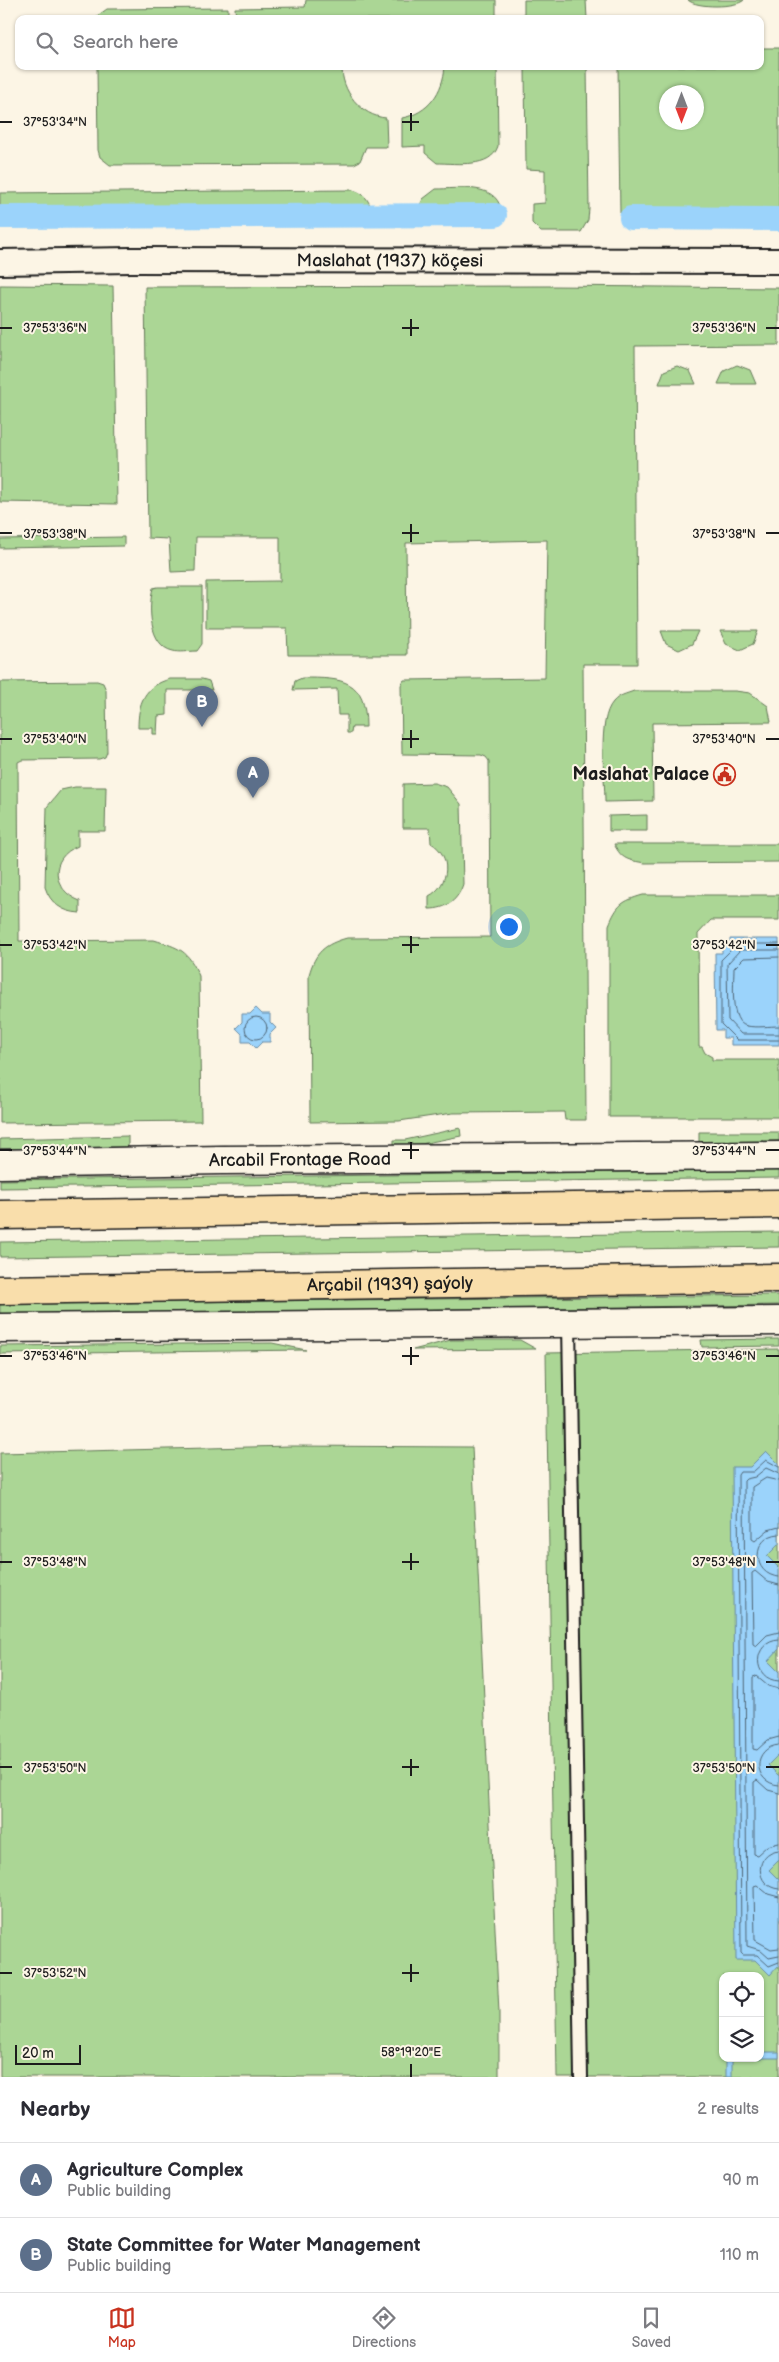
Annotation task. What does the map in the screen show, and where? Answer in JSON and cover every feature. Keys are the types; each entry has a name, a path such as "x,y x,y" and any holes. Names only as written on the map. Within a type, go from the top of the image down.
{"main road":[{"path":"0,1215 779,1204"},
{"name":"Arçabil (1939) şaýoly","path":"0,1290 779,1278"}],"street":[{"name":"Maslahat (1937) köçesi","path":"0,262 131,260 779,261"},
{"name":"Arcabil Frontage Road","path":"0,1164 232,1160 779,1156"},
{"path":"0,1328 779,1321"}],"lane":[{"path":"569,1323 581,2077"}],"green space":[{"path":"306,0 496,0 496,15 236,15 235,8 305,7"},
{"path":"524,0 586,0 587,15 524,15"},
{"path":"688,0 744,0 740,3 725,6 707,6 692,3"},
{"path":"228,8 228,15 99,15 107,9"},
{"path":"764,48 779,48 779,214 620,213 618,70 764,70"},
{"path":"97,70 342,70 345,84 354,101 368,113 386,118 387,147 366,147 360,161 354,164 110,165 100,157 98,150"},
{"path":"445,70 497,70 498,146 488,158 463,164 437,163 425,153 425,146 402,147 402,118 420,111 433,100 438,93"},
{"path":"525,70 587,70 589,209 588,220 581,232 541,232 532,223 532,204 545,203 545,170 526,169"},
{"path":"464,188 483,191 491,194 497,200 501,209 0,210 0,193 353,190 363,195 370,205 420,205 423,199 436,189"},
{"path":"0,285 113,286 117,504 0,502"},
{"path":"549,286 779,288 779,345 635,346 637,664 583,664 586,1120 565,1120 564,1112 453,1113 399,1121 310,1122 309,975 314,960 322,950 333,943 347,938 490,937 489,761 481,755 402,754 401,685 404,680 545,678 547,540 406,543 407,655 288,655 287,628 206,628 206,582 280,581 280,537 196,537 195,571 171,572 169,539 148,538 145,287"},
{"path":"737,365 750,370 756,384 718,384 724,371"},
{"path":"677,366 690,371 696,384 659,384 664,371"},
{"path":"124,537 124,546 0,548 0,539"},
{"path":"202,587 202,644 197,651 173,651 165,648 159,642 152,625 151,615 153,588"},
{"path":"661,631 698,631 692,644 679,650 666,644"},
{"path":"720,631 758,631 753,644 740,650 726,644"},
{"path":"302,678 340,681 349,684 357,690 365,711 366,727 352,727 351,733 347,733 347,715 338,715 337,689 293,690 295,681"},
{"path":"170,679 202,679 209,681 212,690 167,690 167,715 158,716 157,734 153,734 153,728 138,728 139,711 144,697 154,686"},
{"path":"97,681 103,683 106,690 107,752 105,757 99,759 22,760 18,762 19,941 154,940 177,948 187,955 199,976 201,1121 0,1123 0,682"},
{"path":"634,691 735,691 750,693 768,706 771,722 652,723 653,801 605,802 603,735 608,710 620,696"},
{"path":"434,783 447,787 461,804 463,884 458,895 451,902 435,909 429,909 429,896 441,885 444,878 445,862 438,848 431,843 430,828 403,828 403,784"},
{"path":"75,787 106,787 105,831 78,831 78,846 68,851 58,866 59,882 71,896 80,901 80,913 62,909 50,898 45,887 47,807 61,790"},
{"path":"647,815 647,831 609,831 609,816"},
{"path":"614,844 779,844 779,862 645,863 626,858"},
{"path":"643,895 779,895 779,920 711,920 698,934 699,1047 702,1047 705,1053 712,1057 712,1060 779,1060 779,1117 609,1117 609,925 621,905 630,899"},
{"path":"460,1128 461,1136 406,1147 394,1147 394,1140 405,1140"},
{"path":"699,1132 779,1132 779,1141 699,1142"},
{"path":"128,1136 128,1147 0,1149 0,1139"},
{"path":"779,1170 779,1178 0,1188 0,1180"},
{"path":"779,1232 779,1247 0,1257 0,1242"},
{"path":"779,1295 779,1305 0,1315 0,1304"},
{"path":"779,1339 779,1346 702,1347 701,1340"},
{"path":"451,1340 520,1340 536,1349 413,1350"},
{"path":"272,1343 306,1350 0,1354 0,1346"},
{"path":"779,1349 779,2077 557,2077 546,1353"},
{"path":"291,1446 472,1447 499,2013 499,2077 0,2077 0,1453"}],"water":[{"path":"730,939 779,939 779,1045 731,1045 731,1038 723,1038 723,1030 716,1030 715,953 722,953 722,946 730,945"},
{"path":"256,1008 262,1014 270,1014 270,1022 276,1028 270,1034 270,1042 262,1042 256,1048 250,1042 242,1042 242,1034 236,1028 242,1022 242,1014 250,1014"},
{"path":"766,1451 779,1464 779,1544 767,1556 779,1568 779,1649 768,1661 779,1672 779,1754 768,1765 779,1776 779,1860 769,1870 779,1880 779,1965 770,1975 755,1960 736,1960 732,1467 750,1467"},
{"path":"764,2052 779,2052 779,2058 764,2058"},
{"path":"726,2062 732,2062 732,2077 726,2077"}],"waterway":[{"path":"0,217 495,215"},
{"path":"631,218 779,219"}],"place":[{"name":"State Committee for Water Management","path":"202,727"},
{"name":"Maslahat Palace","path":"725,774"},
{"name":"Agriculture Complex","path":"253,798"}]}
